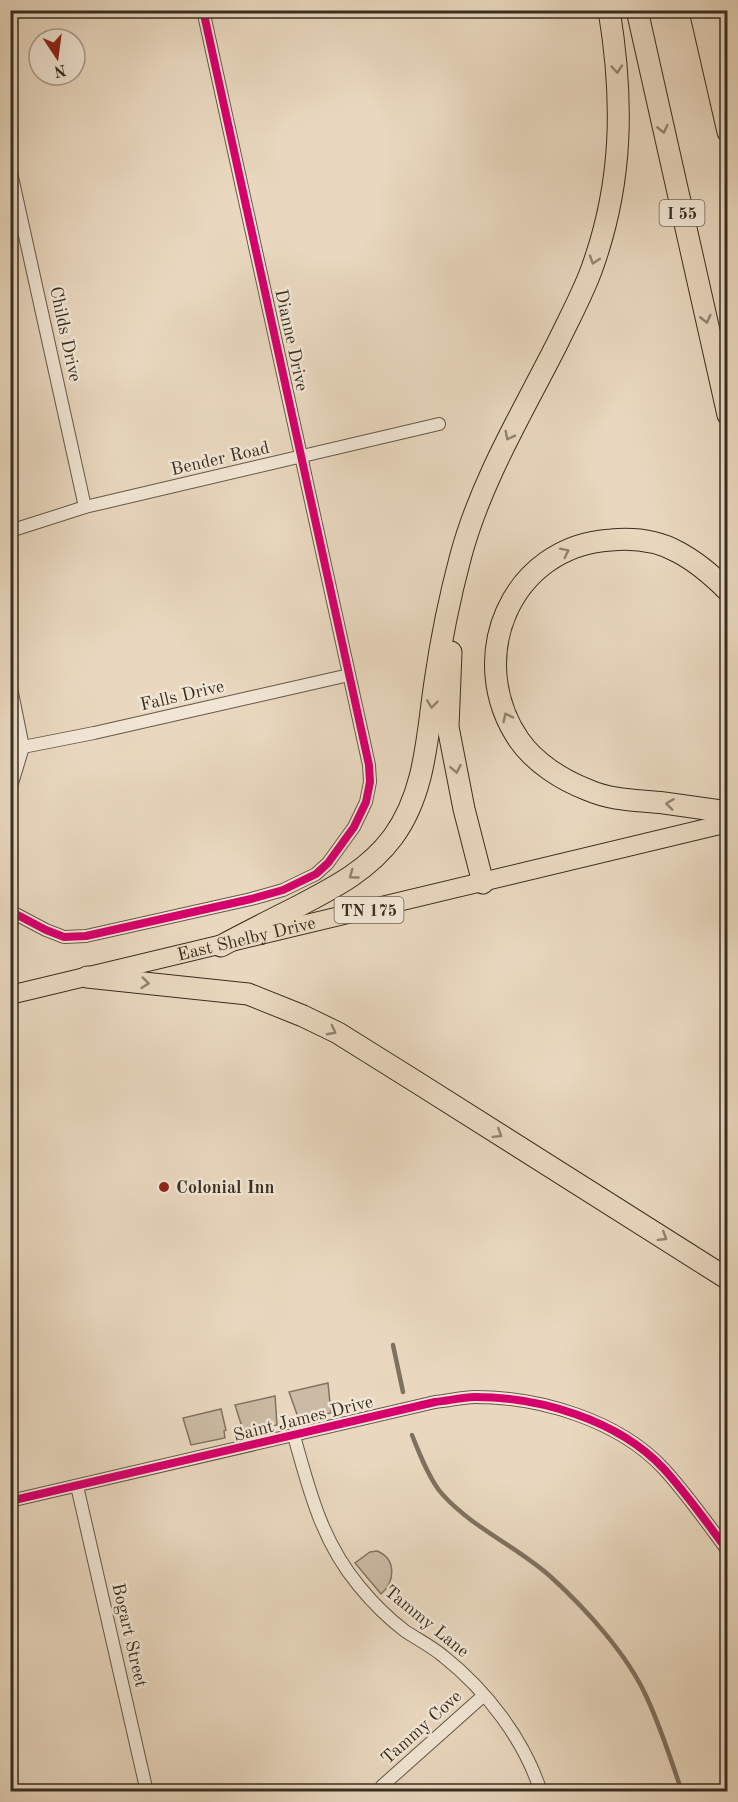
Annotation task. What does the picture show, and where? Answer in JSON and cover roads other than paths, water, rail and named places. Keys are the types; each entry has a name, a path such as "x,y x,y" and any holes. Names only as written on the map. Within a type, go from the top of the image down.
{"highway":[{"path":"221,946 357,874 381,851 402,823 418,786 424,762 435,681 454,585 468,531 488,480 578,300 600,242 614,189 619,147 619,94 609,10"},
{"name":"I 55","path":"637,10 728,415"},
{"path":"700,10 728,132"},
{"path":"713,10 728,44"},
{"path":"728,591 694,562 677,551 661,545 622,539 587,543 568,549 554,558 541,567 521,587 507,608 502,621 495,659 499,695 507,718 526,748 554,772 590,791 621,800 728,812"},
{"path":"454,585 448,727 464,809 483,883"},
{"path":"87,977 248,994 303,1016 338,1034 398,1071 728,1279"}],"main road":[{"name":"East Shelby Drive","path":"10,995 728,824"}],"street":[{"name":"Dianne Drive","path":"10,910 64,937 86,936 283,890 316,874 328,863 354,827 366,802 370,782 369,765 203,10"},
{"name":"Childs Drive","path":"10,168 85,507"},
{"name":"Bender Road","path":"10,531 85,507 439,424"},
{"name":"Falls Drive","path":"23,747 349,675"},
{"path":"10,683 23,747 10,790"},
{"name":"Saint James Drive","path":"10,1501 400,1410 472,1397 517,1401 558,1409 580,1415 630,1440 663,1468 728,1551"},
{"name":"Tammy Lane","path":"294,1436 320,1524 343,1565 358,1585 390,1617 404,1630 442,1655 483,1696 509,1727 521,1746 541,1791"},
{"name":"Bogart Street","path":"77,1486 147,1791"},
{"name":"Tammy Cove","path":"382,1786 483,1696"}],"waterway":[{"path":"393,1345 403,1392"},
{"path":"412,1435 429,1475 443,1495 468,1518 525,1556 551,1577 592,1618 618,1649 647,1698 682,1792"}],"place":[{"name":"Colonial Inn","path":"164,1187"}]}
